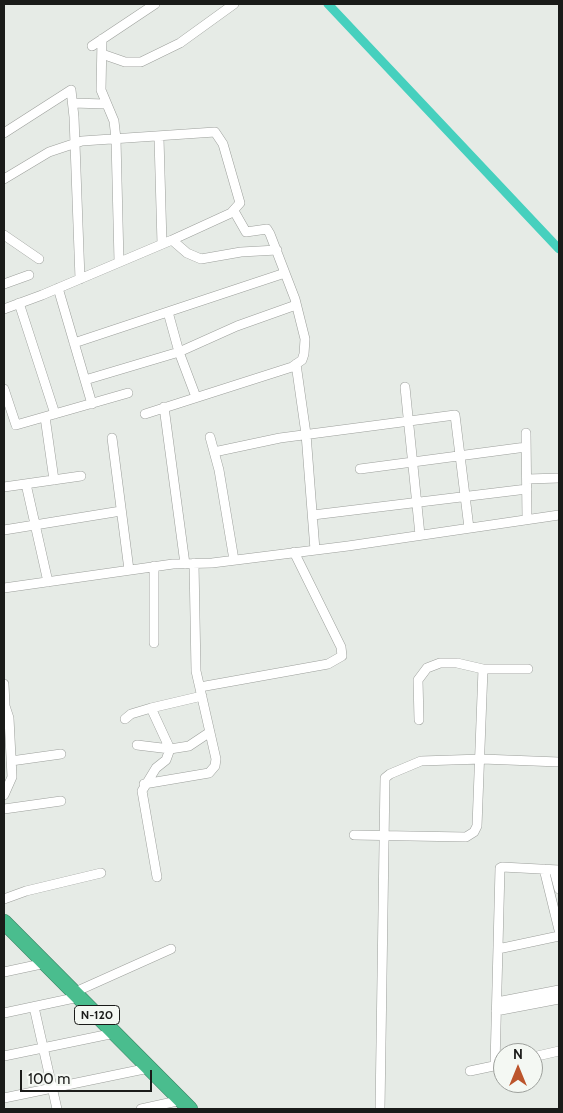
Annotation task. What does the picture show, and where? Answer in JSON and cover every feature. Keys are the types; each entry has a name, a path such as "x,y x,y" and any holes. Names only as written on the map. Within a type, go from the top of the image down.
{"highway":[{"name":"N-120","path":"7,929 46,963 186,1105"}],"street":[{"path":"92,46 155,4"},
{"path":"102,54 125,62 141,62 180,43 234,4"},
{"path":"102,39 101,90 105,104 114,121 116,139 119,262"},
{"path":"4,133 72,90 80,279"},
{"path":"73,103 105,104"},
{"path":"4,179 49,152 74,144 215,132 223,144 239,194 240,206 234,211 172,240 4,309"},
{"path":"159,138 162,244"},
{"path":"144,414 296,364 304,354 305,339 296,305 277,250 266,229 246,232 234,211"},
{"path":"6,239 39,259"},
{"path":"172,240 187,253 201,260 241,252 277,250"},
{"path":"74,343 285,273"},
{"path":"4,284 29,275"},
{"path":"58,288 92,404"},
{"path":"19,303 55,414"},
{"path":"85,380 179,352 237,326 296,305"},
{"path":"168,312 179,352 196,397"},
{"path":"296,364 306,434 315,550"},
{"path":"405,387 420,535"},
{"path":"4,389 7,408 16,426 128,394"},
{"path":"144,784 209,773 214,770 216,759 194,650 189,563 164,407"},
{"path":"214,452 306,434 455,415 469,528"},
{"path":"45,417 54,480"},
{"path":"526,432 527,519"},
{"path":"210,437 234,560"},
{"path":"112,438 129,570"},
{"path":"360,469 526,447"},
{"path":"4,487 81,476"},
{"path":"313,515 465,497 559,478"},
{"path":"26,484 48,582"},
{"path":"4,530 121,511"},
{"path":"4,588 154,566 234,560 315,550 559,515"},
{"path":"200,687 328,664 342,656 341,647 294,552"},
{"path":"154,566 154,643"},
{"path":"419,720 418,680 427,668 440,663 448,663 483,669 528,669"},
{"path":"354,835 471,835 477,826 483,669"},
{"path":"4,684 5,706 9,718 12,777 4,795"},
{"path":"125,719 131,714 151,708 202,696"},
{"path":"151,708 170,750 166,760 156,768 144,784 142,791 157,877"},
{"path":"137,745 170,750 188,746 210,732"},
{"path":"11,761 61,754"},
{"path":"380,1109 385,778 421,761 480,759 559,762"},
{"path":"4,809 61,801"},
{"path":"498,1043 497,1007 500,868 557,870 559,889"},
{"path":"544,869 559,930"},
{"path":"4,899 26,891 102,873"},
{"path":"498,949 559,936"},
{"path":"4,1013 77,995 171,949"},
{"path":"4,972 46,963"},
{"path":"497,1007 559,990"},
{"path":"497,1007 559,999"},
{"path":"34,1007 57,1109"},
{"path":"4,1056 115,1033"},
{"path":"543,1055 559,1051"},
{"path":"470,1071 493,1065"},
{"path":"4,1098 52,1086 149,1068"},
{"path":"141,1109 186,1105"}],"waterway":[{"path":"328,4 559,249"}]}
